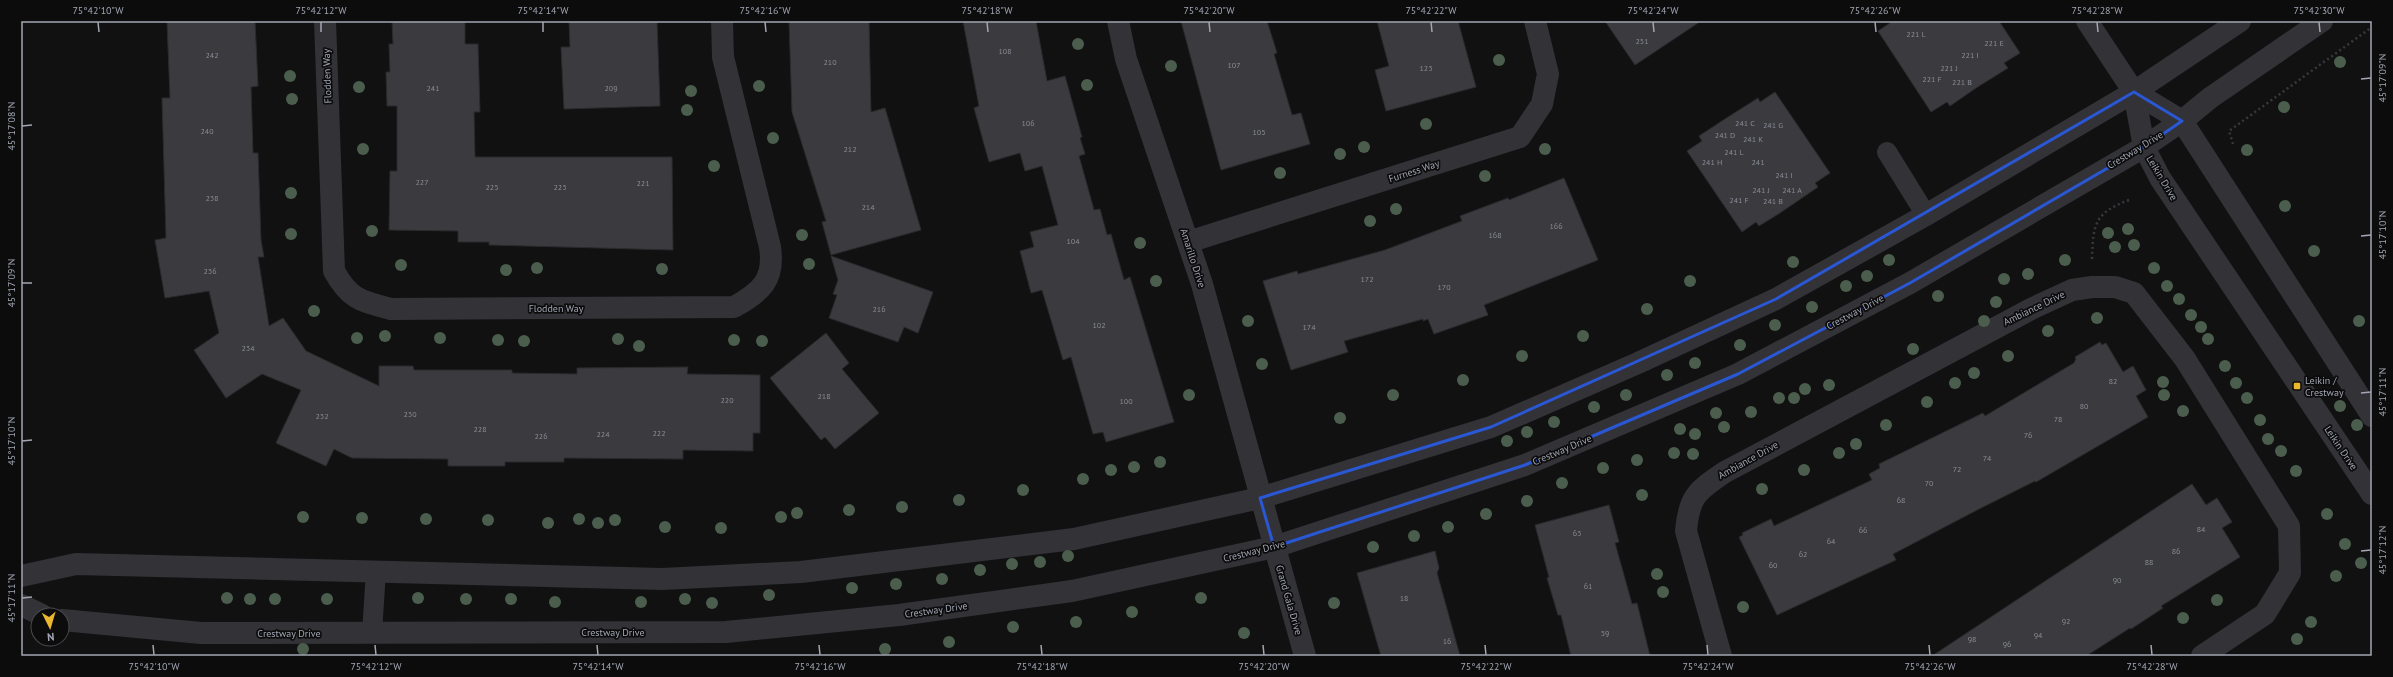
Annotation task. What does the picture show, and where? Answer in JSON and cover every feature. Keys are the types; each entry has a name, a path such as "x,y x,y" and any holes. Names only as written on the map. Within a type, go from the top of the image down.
{"street":[{"name":"Flodden Way","path":"325,21 334,271 343,286 359,300 391,309 734,307 753,297 766,282 772,264 770,247 723,57 722,21"},
{"name":"Amarillo Drive","path":"1118,21 1126,59 1202,284 1260,498"},
{"name":"Furness Way","path":"1188,242 1520,137 1542,104 1548,74 1534,21"},
{"path":"2087,21 2134,92 2182,121 2372,416"},
{"path":"21,576 76,564 662,579 801,572 1074,539 1260,498 1498,424 1776,299 1926,215 2134,92 2240,21"},
{"name":"Crestway Drive","path":"70,621 201,633 726,632 900,615 1072,591 1274,547 1525,465 1738,374 1910,283 2144,147 2182,121 2210,98 2322,21"},
{"name":"Leikin Drive","path":"2134,92 2144,147 2160,178 2372,494"},
{"name":"Ambiance Drive","path":"1721,656 1686,531 1688,511 1699,489 1725,472 2033,308 2072,290 2092,287 2116,287 2134,293 2185,359 2289,526 2290,573 2265,614 2202,656"},
{"name":"Grand Gala Drive","path":"1260,498 1305,656"}],"lane":[{"path":"1887,152 1926,215"},
{"path":"372,633 376,571"}],"path":[{"path":"2229,131 2372,27"},
{"path":"2092,287 2093,234 2100,216 2112,206 2129,200"}],"highlighted area":[{"path":"2134,92 2182,121 2144,147 1910,283 1738,374 1525,465 1274,547 1260,498 1491,427 1776,299"}],"building":[{"path":"167,21 255,21 258,86 251,87 253,153 258,153 261,240 264,257 258,257 269,326 283,318 306,351 379,386 379,366 413,366 414,370 512,370 512,373 577,374 577,368 688,367 687,374 760,375 760,433 753,433 753,451 683,450 683,459 564,458 564,462 505,462 505,466 448,466 448,459 352,458 334,449 326,466 276,443 301,390 262,374 226,398 194,350 219,333 209,291 165,298 155,240 166,238 162,98 170,98"},
{"path":"392,21 465,21 465,44 478,44 480,112 474,112 475,157 672,157 673,250 489,245 489,242 458,242 458,231 389,230 390,171 397,171 397,106 387,106 386,72 390,72 389,44 393,44"},
{"path":"569,21 657,21 660,106 564,109 561,47 570,47"},
{"path":"789,21 869,21 871,112 885,108 921,230 831,255 822,222 826,221 792,112"},
{"path":"963,21 1036,21 1047,81 1065,76 1082,137 1080,138 1085,154 1079,156 1094,210 1100,209 1107,235 1111,234 1124,280 1130,277 1174,422 1106,442 1103,432 1093,434 1071,357 1063,360 1042,290 1031,293 1020,251 1034,247 1030,232 1058,225 1042,166 1025,171 1020,153 989,162 974,108 979,106"},
{"path":"1181,21 1267,21 1277,53 1274,54 1292,115 1301,113 1310,144 1221,170"},
{"path":"1377,21 1458,21 1476,87 1386,111 1375,70 1389,66"},
{"path":"1605,21 1701,21 1635,65"},
{"path":"1893,21 1999,21 2020,53 2004,63 2008,68 1950,106 1947,102 1931,112 1878,31"},
{"path":"1775,92 1830,173 1815,183 1818,187 1780,213 1759,226 1756,222 1742,232 1687,151 1702,141 1699,136 1758,98 1760,102"},
{"path":"1564,178 1598,260 1484,305 1488,315 1434,334 1428,319 1423,321 1423,319 1344,341 1348,352 1291,370 1263,281 1297,271 1298,274 1385,250 1462,221 1460,216 1508,198 1509,200"},
{"path":"831,256 933,292 918,333 904,327 898,342 829,318 837,295 833,294 838,280"},
{"path":"826,333 849,363 842,369 879,413 835,449 825,437 821,440 770,378"},
{"path":"2100,342 2102,345 2106,343 2123,372 2133,366 2146,390 2136,396 2148,417 2036,482 2035,481 1981,508 1893,554 1896,560 1777,615 1739,537 1743,535 1742,533 1771,519 1774,526 1872,480 1869,474 1880,468 1879,464 1983,413 1985,416 2074,363 2076,359 2075,357"},
{"path":"2192,484 2206,505 2217,498 2232,522 2222,528 2240,557 2161,606 2163,608 2086,656 1932,656"},
{"path":"1609,505 1619,542 1615,543 1632,604 1637,603 1650,656 1571,656 1561,615 1558,615 1547,578 1549,577 1535,525"},
{"path":"1435,551 1439,568 1437,573 1460,656 1381,656 1357,573"}],"place":[{"name":"Leikin / Crestway","path":"2297,386"}]}
